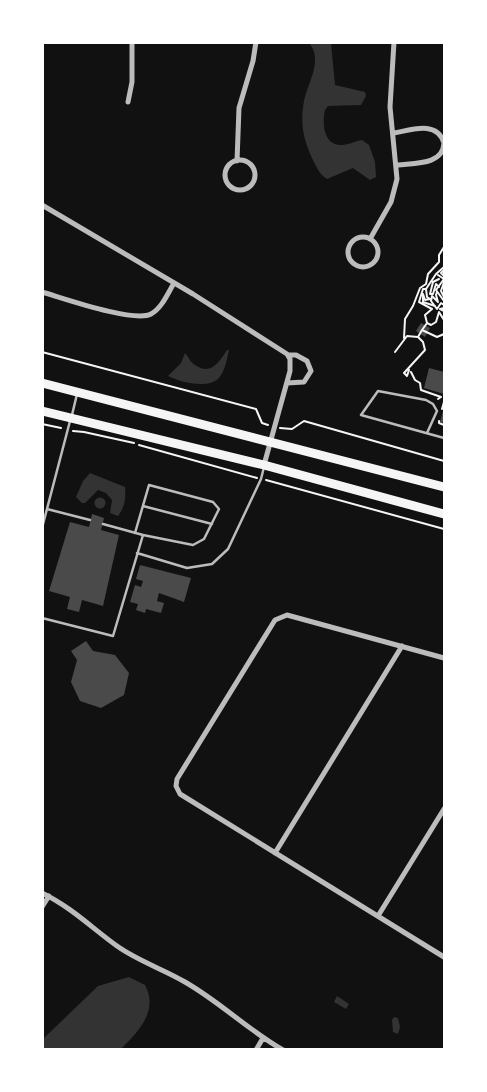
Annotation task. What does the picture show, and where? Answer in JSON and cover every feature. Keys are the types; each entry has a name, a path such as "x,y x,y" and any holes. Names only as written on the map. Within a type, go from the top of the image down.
{"main road":[{"path":"42,383 444,487"},
{"path":"42,411 264,465 444,514"}],"street":[{"path":"128,102 132,82 132,42"},
{"path":"236,161 247,162 254,170 254,180 244,190 231,187 226,179 227,168 236,161 239,108 253,61 256,42"},
{"path":"370,239 391,202 397,179 398,165 390,106 394,42"},
{"path":"394,134 432,129 441,134 444,143 443,152 436,158 398,165"},
{"path":"42,205 283,349 288,355 290,371 264,465"},
{"path":"359,238 370,239 377,250 375,260 367,266 357,266 348,256 350,245 359,238"},
{"path":"42,292 100,309 140,317 154,313 174,283"},
{"path":"287,383 304,382 311,371 307,360 288,355"},
{"path":"444,658 287,615 280,616 273,623 177,779 176,786 180,794 444,957"},
{"path":"276,853 402,646"},
{"path":"378,916 444,809"},
{"path":"42,893 72,910 132,955 184,981 211,998 283,1050"},
{"path":"42,907 49,896"},
{"path":"256,1050 264,1038"}],"lane":[{"path":"427,433 437,411 433,404 426,400 378,391 361,415 444,438"},
{"path":"42,528 77,393"},
{"path":"137,554 188,568 212,564 228,549 261,479 264,465"},
{"path":"103,524 135,533 143,535 193,545 204,539 220,509 213,502 150,485 135,533"},
{"path":"143,506 212,524"},
{"path":"47,509 90,520"},
{"path":"42,618 113,636 143,535"}],"path":[{"path":"395,352 404,338 405,319 413,306 420,288 426,284 428,274 438,262 444,247"},
{"path":"418,337 427,323 425,315 432,308 422,306 418,298 436,274 444,268"},
{"path":"444,268 441,273 444,276"},
{"path":"440,287 436,284 433,294 430,294 433,282 438,277 444,278 440,287 436,290 438,292 436,295 438,302 432,296 430,299 424,300 424,294 422,298 424,303 435,306 437,309 441,303 444,311 444,320"},
{"path":"444,282 441,290 444,297"},
{"path":"426,289 427,297 435,306"},
{"path":"438,292 444,301"},
{"path":"427,323 433,324 437,320 439,312 444,311"},
{"path":"422,330 436,337 444,334"},
{"path":"404,338 418,337 423,342 425,350 404,373 407,376 410,371 415,380 420,383 421,390 444,398"},
{"path":"42,352 256,409 262,423 275,428 292,428 304,421 444,461"},
{"path":"438,400 441,397"},
{"path":"42,424 84,432 130,444 137,443 151,450 444,529"}],"shaded area":[{"path":"309,43 331,43 335,85 365,92 366,96 361,105 328,106 325,110 324,127 327,138 336,144 344,145 362,140 369,145 375,162 376,177 370,180 353,168 327,179 316,167 306,144 302,123 304,101 315,64 313,50"},
{"path":"229,350 224,369 218,379 213,382 193,384 168,376 181,363 185,353 193,364 206,369 214,366"},
{"path":"90,473 125,487 124,502 118,516 110,513 112,500 106,493 98,490 85,503 82,503 76,497 83,481"},
{"path":"100,497 106,503 100,509 94,503"},
{"path":"129,977 145,985 150,1004 145,1020 140,1028 121,1049 43,1049 43,1039 98,986"},
{"path":"337,996 349,1004 346,1009 334,1002"},
{"path":"394,1017 398,1018 400,1027 398,1034 393,1032 392,1020"}],"building":[{"path":"421,323 430,328 425,337 416,331"},
{"path":"429,368 444,372 444,394 424,388"},
{"path":"444,407 444,423 440,422"},
{"path":"92,514 104,518 101,530 119,535 103,606 82,600 79,612 67,609 70,597 49,591 70,522 89,527"},
{"path":"140,565 191,578 184,602 159,593 157,601 164,603 161,613 146,609 145,613 136,610 138,604 130,602 135,585 141,587 143,581 136,579"},
{"path":"86,641 93,651 115,655 129,673 124,695 101,708 80,701 71,682 77,660 71,651"}]}
